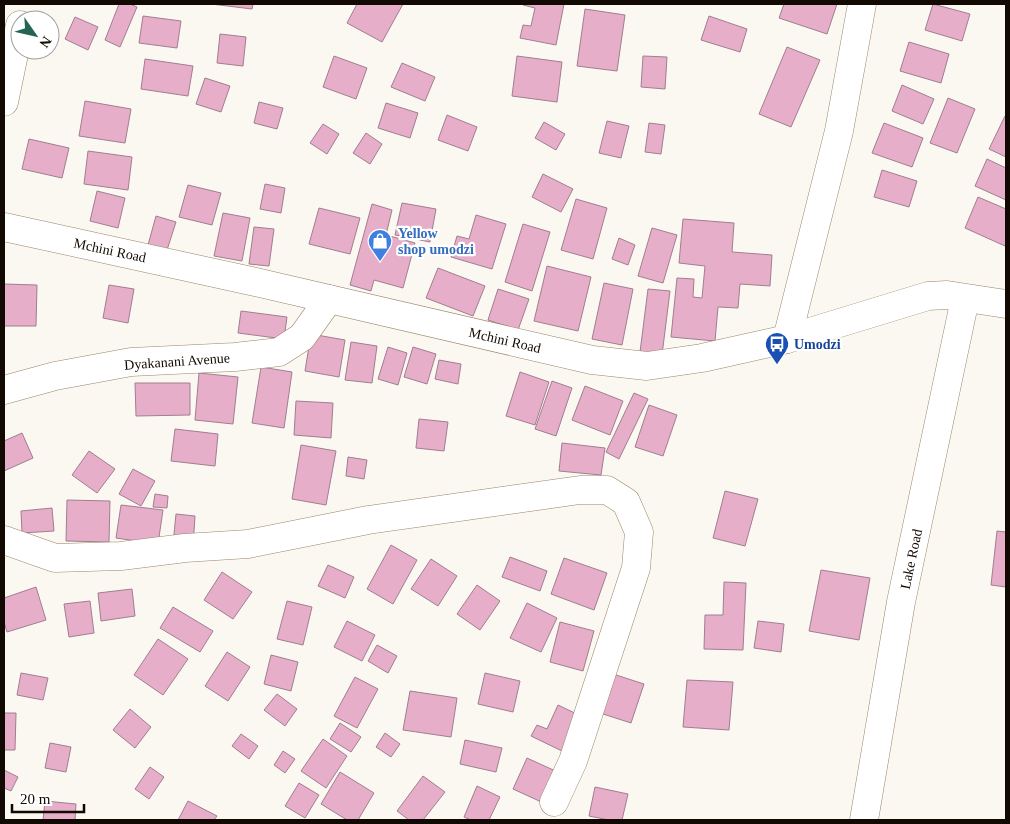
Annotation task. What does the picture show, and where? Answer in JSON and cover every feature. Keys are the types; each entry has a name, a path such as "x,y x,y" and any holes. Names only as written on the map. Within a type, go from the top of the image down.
{"street":[{"path":"787,339 839,131 862,4"},
{"path":"4,102 13,60"},
{"name":"Mchini Road","path":"4,227 592,360 647,366 702,358 787,339 928,296 947,295 1006,304"},
{"name":"Dyakanani Avenue","path":"4,390 55,376 131,362 235,357 279,352 302,336 329,299"},
{"name":"Lake Road","path":"864,820 901,602 965,299"},
{"path":"4,540 55,558 121,556 185,548 248,544 368,520 580,490 607,490 626,502 639,532 636,568 573,761 554,802"}],"building":[{"path":"119,4 130,4 137,7 120,47 105,40"},
{"path":"211,4 253,4 252,9"},
{"path":"357,4 403,4 382,42 347,23"},
{"path":"524,4 564,4 556,45 520,38 523,25 531,26 535,8"},
{"path":"784,4 837,4 827,34 779,18"},
{"path":"933,4 970,14 962,41 925,30"},
{"path":"585,9 625,15 617,71 577,66"},
{"path":"143,16 181,21 177,48 139,43"},
{"path":"709,16 747,29 740,52 701,40"},
{"path":"75,17 98,27 88,50 65,39"},
{"path":"220,34 246,37 243,66 217,63"},
{"path":"909,42 949,54 941,83 900,71"},
{"path":"787,47 820,60 791,127 759,114"},
{"path":"334,56 367,68 356,99 323,87"},
{"path":"517,56 562,62 557,102 512,96"},
{"path":"643,56 667,57 665,89 641,87"},
{"path":"145,59 193,66 188,96 141,89"},
{"path":"402,63 435,77 425,101 391,87"},
{"path":"205,78 230,86 221,112 196,104"},
{"path":"902,85 934,99 923,124 892,111"},
{"path":"948,98 975,109 957,153 930,143"},
{"path":"85,101 131,109 125,143 79,136"},
{"path":"259,102 283,108 277,129 254,123"},
{"path":"386,103 418,113 410,138 378,128"},
{"path":"447,115 477,127 468,151 438,140"},
{"path":"1006,116 1006,157 989,149"},
{"path":"607,121 629,126 621,158 599,153"},
{"path":"544,122 565,134 556,150 535,138"},
{"path":"649,123 665,125 661,154 645,152"},
{"path":"884,123 923,138 912,167 872,153"},
{"path":"323,124 339,134 327,154 310,143"},
{"path":"366,133 382,144 370,164 353,153"},
{"path":"29,139 69,148 62,178 22,169"},
{"path":"88,151 132,157 128,190 84,184"},
{"path":"987,159 1006,168 1006,200 975,186"},
{"path":"882,170 917,181 909,207 874,197"},
{"path":"543,174 573,189 561,212 532,197"},
{"path":"265,184 285,188 281,213 260,209"},
{"path":"188,185 221,193 212,225 179,217"},
{"path":"97,191 125,198 118,228 90,221"},
{"path":"978,197 1006,209 1005,246 965,228"},
{"path":"576,199 607,208 593,259 561,250"},
{"path":"402,203 436,209 430,242 395,235"},
{"path":"372,204 392,210 386,235 415,243 403,288 374,280 371,291 350,285"},
{"path":"319,208 360,218 350,254 309,244"},
{"path":"223,213 250,218 242,261 214,256"},
{"path":"476,215 506,224 492,269 451,257 457,236 469,239"},
{"path":"156,216 176,222 167,250 148,245"},
{"path":"683,219 734,223 732,252 772,255 770,286 740,284 738,308 718,307 715,341 671,337 677,278 694,279 693,297 702,298 705,266 679,263"},
{"path":"523,224 550,232 532,291 505,282"},
{"path":"254,227 274,229 269,266 249,264"},
{"path":"652,228 677,235 663,283 638,276"},
{"path":"619,238 635,245 628,265 612,259"},
{"path":"547,266 591,277 578,331 534,321"},
{"path":"438,268 485,286 473,316 426,298"},
{"path":"604,283 633,289 622,345 592,339"},
{"path":"4,284 37,285 36,326 4,326"},
{"path":"109,285 134,289 128,323 103,318"},
{"path":"498,289 529,299 518,330 488,320"},
{"path":"648,289 670,291 662,355 640,352"},
{"path":"241,311 287,317 284,339 238,333"},
{"path":"311,334 345,340 339,377 305,371"},
{"path":"351,342 377,346 372,383 345,380"},
{"path":"388,347 407,353 398,385 378,379"},
{"path":"413,347 436,354 427,384 404,377"},
{"path":"439,360 461,364 458,384 435,379"},
{"path":"261,367 292,372 284,428 252,423"},
{"path":"520,372 549,382 535,425 506,416"},
{"path":"199,373 238,377 233,424 195,420"},
{"path":"552,381 572,388 556,436 535,429"},
{"path":"135,383 190,383 190,415 136,416"},
{"path":"585,386 623,401 610,435 572,420"},
{"path":"634,393 648,399 619,459 606,452"},
{"path":"296,401 333,403 331,438 294,435"},
{"path":"649,405 677,415 663,456 635,447"},
{"path":"419,419 448,422 444,451 416,448"},
{"path":"175,429 218,434 215,466 171,461"},
{"path":"22,433 33,458 4,471 4,441"},
{"path":"562,443 605,448 601,475 559,471"},
{"path":"301,445 336,451 326,505 292,499"},
{"path":"89,451 115,469 97,493 72,475"},
{"path":"348,457 367,460 364,479 346,476"},
{"path":"133,469 155,481 141,506 119,494"},
{"path":"725,491 758,499 745,546 713,538"},
{"path":"155,494 168,496 167,508 153,507"},
{"path":"67,500 110,501 109,542 66,541"},
{"path":"121,505 163,510 158,544 116,538"},
{"path":"52,508 54,531 22,533 21,511"},
{"path":"176,514 195,516 193,546 173,544"},
{"path":"997,531 1006,532 1006,587 991,585"},
{"path":"391,545 417,560 393,604 367,589"},
{"path":"510,557 547,571 540,591 502,577"},
{"path":"564,558 607,573 594,610 551,594"},
{"path":"431,559 457,576 438,606 411,589"},
{"path":"328,565 354,577 345,598 318,586"},
{"path":"821,570 870,578 859,640 809,631"},
{"path":"222,572 252,592 233,619 204,600"},
{"path":"724,582 746,583 743,650 704,649 705,615 723,615"},
{"path":"477,585 500,601 480,630 457,614"},
{"path":"36,587 46,620 7,632 4,622 4,598"},
{"path":"132,589 135,616 101,621 98,593"},
{"path":"90,601 94,633 69,637 64,604"},
{"path":"287,601 312,607 303,645 277,639"},
{"path":"527,603 557,618 541,652 510,638"},
{"path":"173,607 213,631 200,652 160,628"},
{"path":"347,621 375,635 362,661 334,647"},
{"path":"758,621 784,624 781,652 754,648"},
{"path":"560,622 594,631 583,671 550,662"},
{"path":"158,639 188,659 163,695 134,675"},
{"path":"377,645 397,656 388,673 368,661"},
{"path":"227,652 250,667 228,701 205,686"},
{"path":"271,655 298,662 291,691 264,684"},
{"path":"21,673 48,678 43,700 17,695"},
{"path":"485,673 520,681 513,712 478,704"},
{"path":"613,674 644,684 631,723 600,713"},
{"path":"355,677 378,689 357,728 334,716"},
{"path":"687,680 733,682 729,730 683,727"},
{"path":"410,691 457,698 451,737 403,730"},
{"path":"277,694 297,709 285,726 264,710"},
{"path":"558,705 581,716 564,752 531,736 537,725 547,729"},
{"path":"130,709 151,727 135,748 113,730"},
{"path":"4,713 16,713 15,750 4,750"},
{"path":"340,723 361,737 351,752 330,739"},
{"path":"385,733 400,744 391,757 376,747"},
{"path":"241,734 258,746 249,759 232,746"},
{"path":"323,739 347,756 326,788 301,771"},
{"path":"465,740 502,748 496,772 460,764"},
{"path":"50,743 71,747 66,772 45,768"},
{"path":"283,751 295,759 285,773 274,765"},
{"path":"527,758 562,774 548,805 513,789"},
{"path":"150,767 164,777 149,799 135,789"},
{"path":"4,770 18,777 11,791 4,788"},
{"path":"340,772 374,793 358,820 347,820 321,804"},
{"path":"423,776 445,792 423,820 409,820 397,811"},
{"path":"299,783 319,795 305,818 285,806"},
{"path":"477,786 500,797 489,820 471,820 464,817"},
{"path":"595,787 628,794 622,820 609,820 589,816"},
{"path":"45,801 76,804 75,820 43,820"},
{"path":"188,801 217,816 214,820 178,820"}],"place":[{"name":"Yellow shop umodzi","path":"380,262"},
{"name":"Umodzi","path":"777,365"}]}
